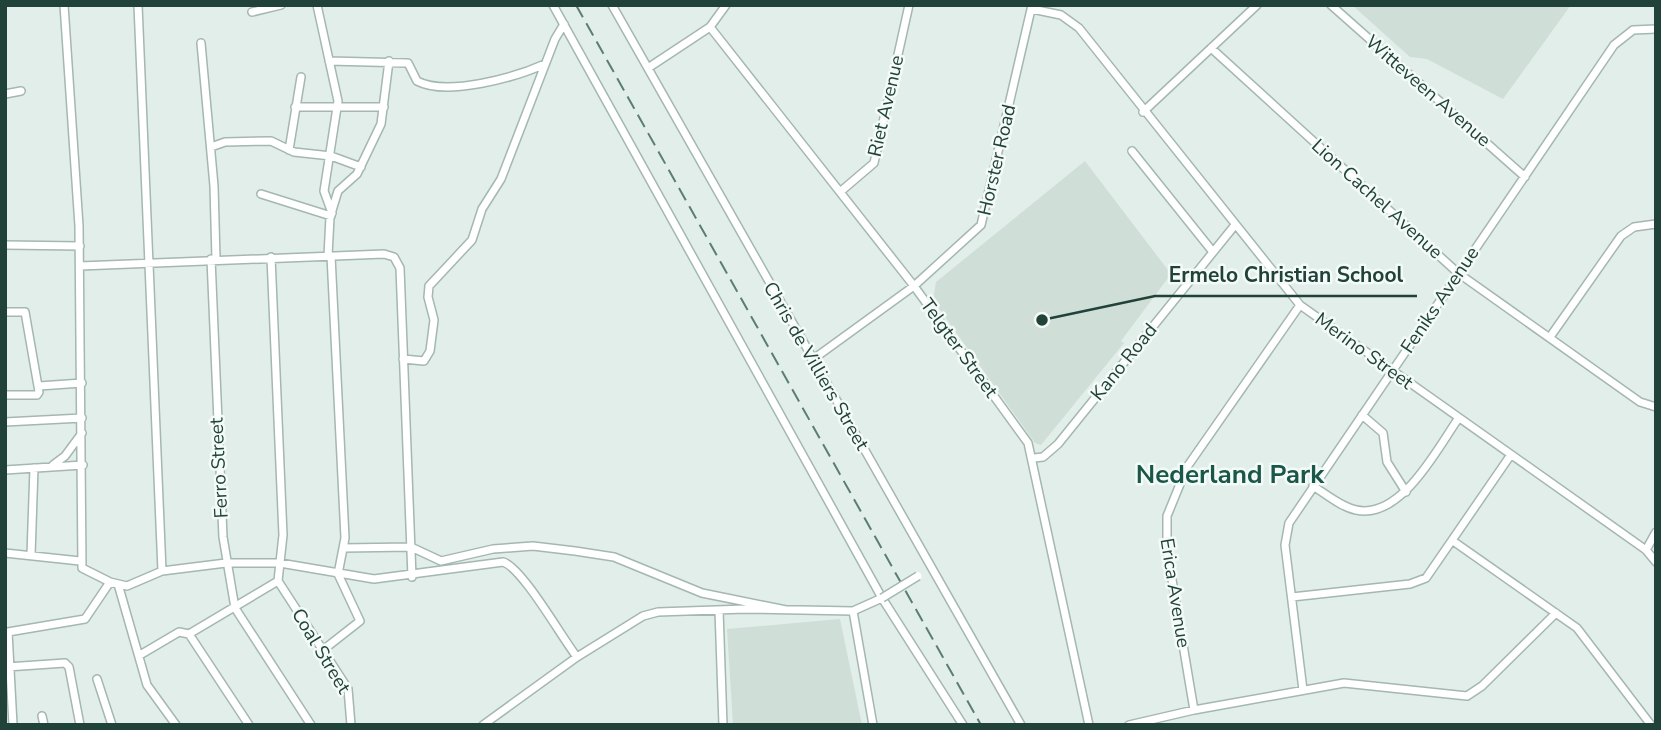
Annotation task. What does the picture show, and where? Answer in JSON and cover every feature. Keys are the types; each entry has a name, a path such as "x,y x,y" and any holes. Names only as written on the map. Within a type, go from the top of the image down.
{"street":[{"path":"64,5 80,246 83,466 80,561 85,571 110,582 134,585 162,571 226,564 280,563 374,579 412,577 498,562 511,565 530,586 577,657"},
{"path":"138,5 162,571"},
{"path":"252,12 281,5"},
{"path":"317,5 338,106 324,191 331,215"},
{"path":"554,5 882,598 963,725"},
{"name":"Chris de Villiers Street","path":"612,5 1021,725"},
{"path":"648,68 710,27 726,5"},
{"name":"Riet Avenue","path":"840,192 874,163 909,5"},
{"path":"1242,5 1249,13"},
{"path":"1143,112 1257,5"},
{"name":"Witteveen Avenue","path":"1331,5 1525,177"},
{"name":"Merino Street","path":"1032,7 1061,15 1075,23 1143,112 1300,304 1510,456 1646,550 1656,562"},
{"name":"Horster Road","path":"812,360 914,286 984,221 1032,7"},
{"path":"403,359 424,361 429,355 434,320 428,297 429,286 472,240 482,209 501,179 545,64 564,24"},
{"name":"Telgter Street","path":"710,27 914,286 1017,426 1034,458 1089,725"},
{"name":"Feniks Avenue","path":"1303,690 1286,529 1618,41 1633,30 1654,28"},
{"name":"Ferro Street","path":"201,43 211,147 218,474 226,564 235,608"},
{"name":"Lion Cachel Avenue","path":"1211,48 1458,273 1640,402 1656,407"},
{"path":"329,61 409,63 417,81 431,85 500,81 545,64"},
{"path":"323,650 360,621 335,574 343,548 330,256 331,215 338,191 352,181 380,128 389,61"},
{"path":"289,149 301,77"},
{"path":"5,94 21,91"},
{"path":"295,107 384,107"},
{"path":"211,147 225,142 271,141 289,149 331,156 361,167"},
{"path":"1132,151 1213,252"},
{"path":"261,194 331,215"},
{"name":"Kano Road","path":"1034,458 1043,457 1058,444 1234,225"},
{"path":"1550,337 1621,236 1634,227 1656,225"},
{"path":"5,245 80,246"},
{"path":"80,266 384,254 397,261 412,577"},
{"path":"140,655 179,632 189,634 278,581 283,535 271,257"},
{"name":"Erica Avenue","path":"1194,710 1167,550 1167,516 1187,467 1300,304"},
{"path":"5,312 24,312 38,386 37,395 5,395"},
{"path":"38,386 82,383"},
{"path":"1362,415 1383,433 1387,462 1406,492"},
{"path":"5,422 82,418"},
{"path":"1313,486 1345,506 1362,511 1395,500 1406,492 1458,419"},
{"path":"53,466 65,456 82,433"},
{"path":"1292,597 1417,582 1430,574 1510,456"},
{"path":"5,470 83,466"},
{"path":"31,555 34,468"},
{"path":"1646,550 1656,533"},
{"path":"1453,541 1577,628 1651,725"},
{"path":"343,548 411,547 440,561 493,549 533,546 614,557 702,593 786,610"},
{"path":"5,553 80,561"},
{"path":"483,725 577,657 643,616 745,609 853,611 882,598 932,568"},
{"name":"Coal Street","path":"278,581 348,689 351,725"},
{"path":"13,725 8,632 85,619 110,582"},
{"path":"118,584 147,685 176,725"},
{"path":"235,608 311,725"},
{"path":"719,610 723,725"},
{"path":"853,611 873,725"},
{"path":"1129,725 1194,710 1351,684 1467,696 1482,686 1556,613"},
{"path":"189,634 249,725"},
{"path":"8,667 65,663 69,667 80,725"},
{"path":"97,679 112,725"},
{"path":"42,716 44,725"}],"shaded area":[{"path":"1352,5 1571,5 1503,99 1427,59 1410,57"},
{"path":"1085,161 1171,274 1121,341 1124,343 1041,445 1035,443 933,300 936,282"},
{"path":"840,619 862,725 733,725 727,629"}],"railway":[{"path":"576,5 981,725"}],"place":[{"name":"Ermelo Christian School","path":"1042,320"}],"district":[{"name":"Nederland Park","path":"1230,474"}]}
